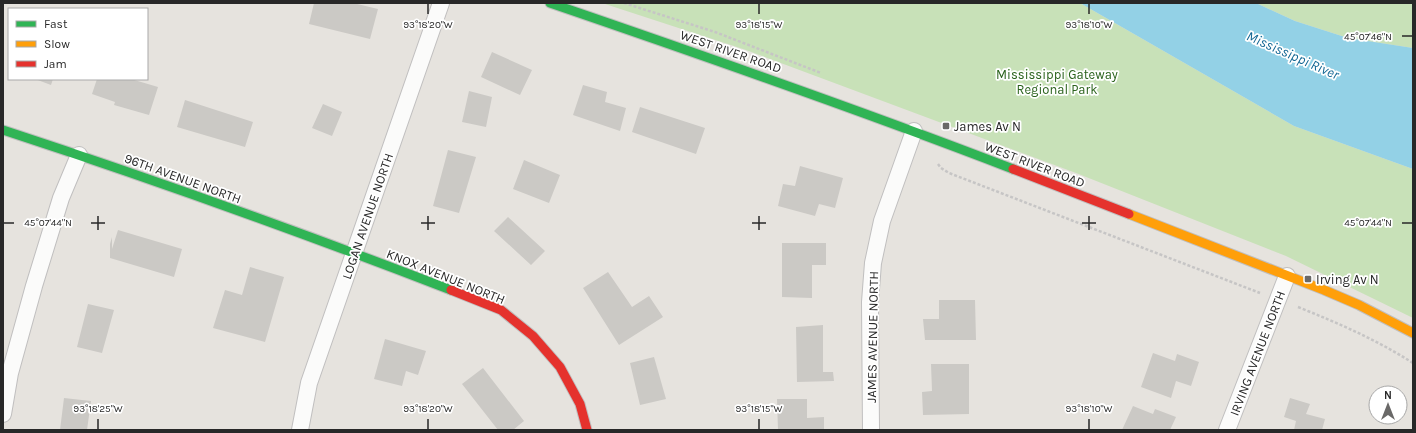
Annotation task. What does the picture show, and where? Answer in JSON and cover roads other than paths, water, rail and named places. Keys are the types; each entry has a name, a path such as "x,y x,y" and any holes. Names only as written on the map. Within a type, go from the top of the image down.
{"street":[{"name":"LOGAN AVENUE NORTH","path":"300,430 309,383 441,3"},
{"name":"WEST RIVER ROAD","path":"550,3 711,58 914,131 1359,305 1413,333"},
{"name":"96TH AVENUE NORTH","path":"3,130 79,155 354,253"},
{"name":"JAMES AVENUE NORTH","path":"871,430 870,302 873,263 882,221 914,131"},
{"path":"3,414 10,373 34,286 61,198 79,155"},
{"name":"KNOX AVENUE NORTH","path":"354,253 500,310 533,336 560,367 580,404 587,430"},
{"name":"IRVING AVENUE NORTH","path":"1227,430 1287,276"}],"water":[{"name":"Mississippi River","path":"1080,3 1256,3 1295,21 1348,38 1413,48 1413,169 1294,126"}],"place":[{"name":"James Av N","path":"946,126"},
{"name":"Irving Av N","path":"1308,279"}],"park label":[{"name":"Mississippi Gateway Regional Park","path":"1057,82"}]}
